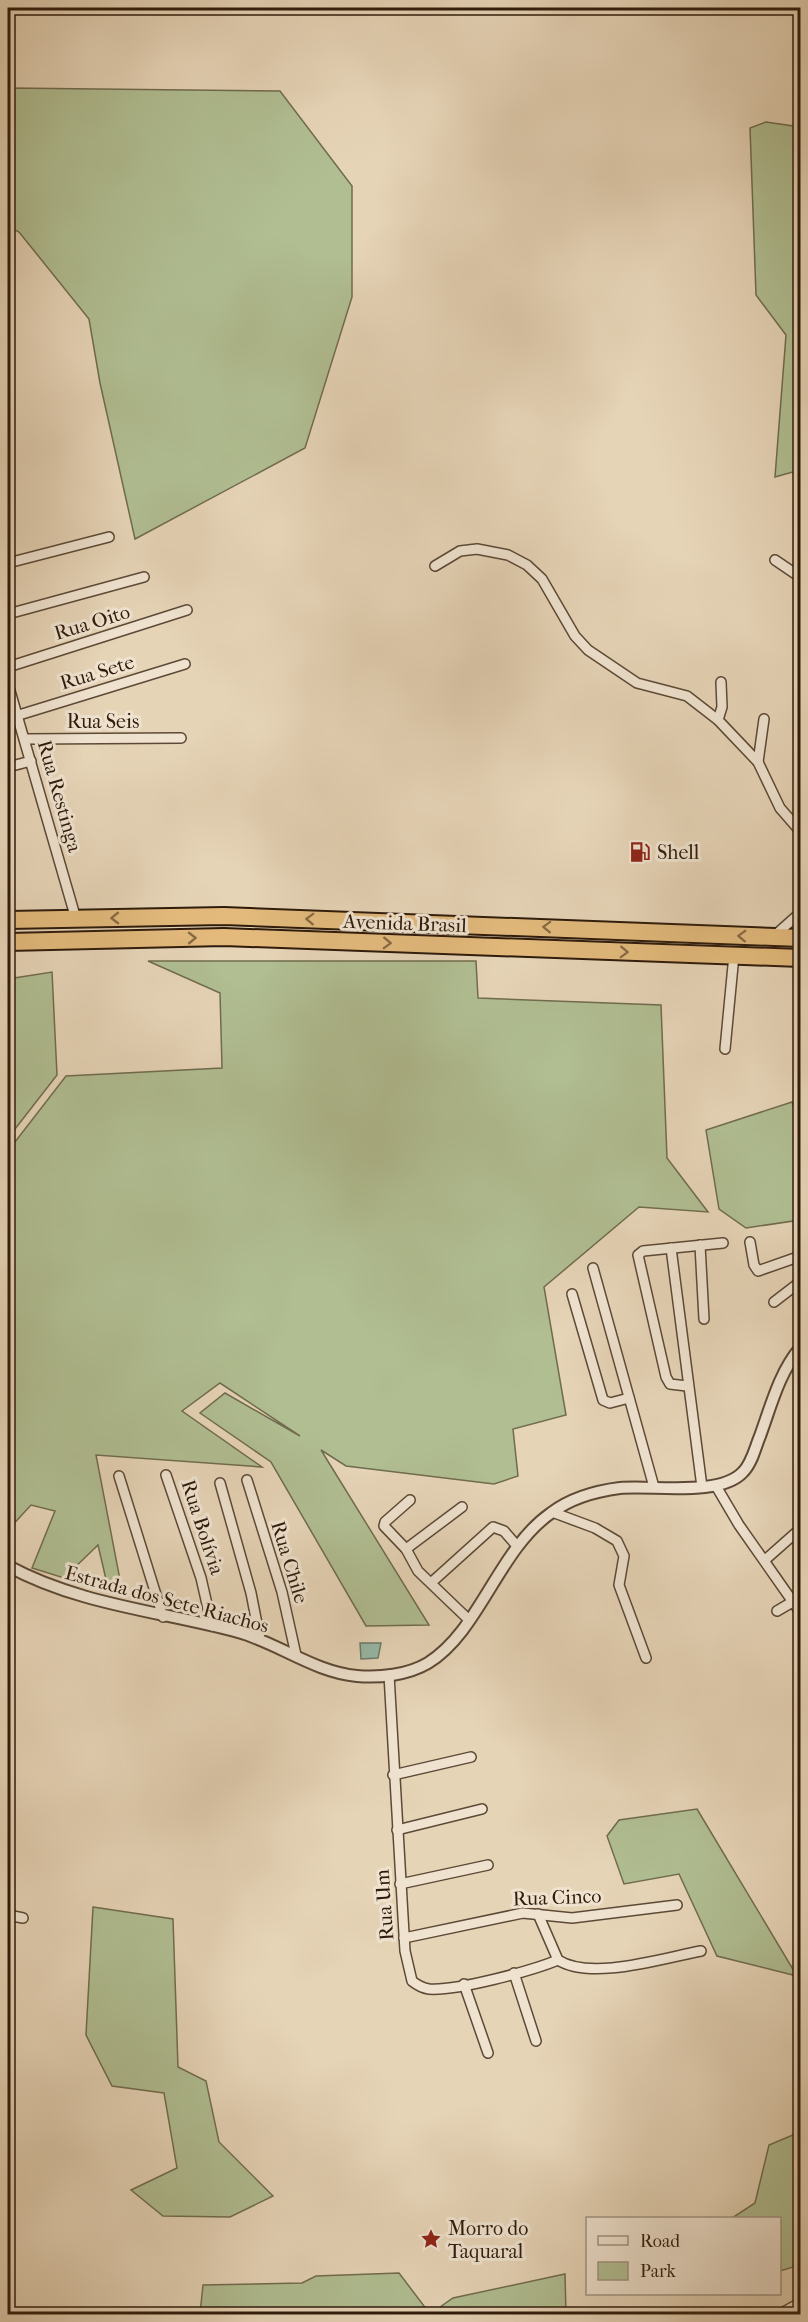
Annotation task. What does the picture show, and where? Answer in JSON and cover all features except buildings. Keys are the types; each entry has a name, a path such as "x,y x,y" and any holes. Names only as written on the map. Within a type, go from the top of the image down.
{"highway":[{"name":"Avenida Brasil","path":"8,920 225,916 801,938"},
{"name":"Avenida Brasil","path":"8,942 224,937 801,958"}],"street":[{"path":"8,563 109,537"},
{"path":"435,567 460,551 477,549 508,555 527,564 542,579 575,636 588,650 638,683 687,696 718,720 758,762 780,808 801,831"},
{"path":"775,560 801,577"},
{"path":"8,614 144,577"},
{"name":"Rua Oito","path":"8,667 187,610"},
{"name":"Rua Sete","path":"19,715 185,664"},
{"path":"718,720 722,707 721,682"},
{"name":"Rua Restinga","path":"8,684 19,715 76,919"},
{"path":"758,762 764,719"},
{"name":"Rua Seis","path":"25,739 181,738"},
{"path":"8,767 31,761"},
{"path":"773,937 801,913"},
{"path":"725,1049 734,955"},
{"path":"750,1242 754,1265 758,1271 795,1258 800,1260"},
{"path":"687,1386 670,1384 666,1377 638,1255 643,1251 723,1243"},
{"path":"700,1245 704,1319"},
{"path":"671,1248 687,1386 702,1487"},
{"path":"593,1268 654,1487"},
{"path":"774,1302 801,1282"},
{"path":"572,1294 603,1400 610,1403 629,1398"},
{"name":"Estrada dos Sete Riachos","path":"8,1566 47,1585 77,1595 260,1639 340,1674 389,1675 420,1667 452,1644 517,1546 552,1512 598,1491 716,1486 738,1477 749,1464 785,1371 800,1351"},
{"name":"Rua Bolívia","path":"166,1475 201,1578 212,1626"},
{"path":"120,1476 163,1617"},
{"name":"Rua Chile","path":"247,1480 282,1592 296,1655"},
{"path":"220,1483 251,1593 260,1639"},
{"path":"716,1486 739,1525 801,1612"},
{"path":"410,1500 385,1522 384,1526 406,1549 418,1572 432,1582 468,1619"},
{"path":"406,1549 462,1507"},
{"path":"552,1512 595,1528 617,1541 624,1556 619,1585 646,1658"},
{"path":"432,1582 493,1527 498,1527 517,1546"},
{"path":"765,1560 801,1528"},
{"path":"777,1611 794,1601"},
{"name":"Rua Um","path":"389,1675 404,1938 407,1968 412,1981 429,1989 464,1984 558,1960"},
{"path":"393,1775 471,1757"},
{"path":"397,1830 482,1809"},
{"path":"400,1884 488,1865"},
{"name":"Rua Cinco","path":"404,1938 514,1914 572,1918 677,1905"},
{"path":"538,1914 558,1960 575,1968 590,1970 701,1951"},
{"path":"8,1916 23,1918"},
{"path":"514,1973 536,2041"},
{"path":"464,1984 488,2053"},
{"path":"780,2314 799,2308"}],"green space":[{"path":"8,88 280,91 352,186 352,297 305,448 135,539 100,383 89,319 19,232 8,226"},
{"path":"766,122 800,127 800,470 775,477 786,335 756,295 750,128"},
{"path":"148,961 476,961 478,998 661,1005 667,1158 708,1212 639,1207 544,1287 566,1415 513,1429 518,1476 494,1484 346,1466 321,1450 429,1625 366,1626 271,1462 200,1413 225,1393 300,1436 220,1383 182,1411 262,1467 96,1455 122,1590 108,1588 98,1545 64,1578 32,1568 55,1511 31,1505 8,1530 8,1151 66,1076 222,1068 220,993"},
{"path":"52,972 57,1075 8,1138 8,979"},
{"path":"792,1102 800,1128 800,1220 746,1228 719,1209 706,1130"},
{"path":"697,1809 797,1976 717,1956 679,1874 624,1884 607,1836 619,1820"},
{"path":"93,1907 173,1919 178,2067 206,2081 219,2142 273,2196 230,2217 163,2216 131,2190 177,2168 164,2093 112,2086 86,2035"},
{"path":"800,2132 800,2265 781,2271 781,2217 734,2217 755,2203 769,2145"},
{"path":"399,2273 430,2314 200,2314 203,2285 302,2283 316,2276"},
{"path":"565,2274 566,2314 430,2314 453,2298"},
{"path":"88,2310 141,2310 147,2314 86,2314"}],"shaded area":[{"path":"360,1643 381,1643 378,1658 361,1659"}],"place":[{"name":"Shell","path":"640,852"},
{"name":"Morro do Taquaral","path":"431,2239"}]}
